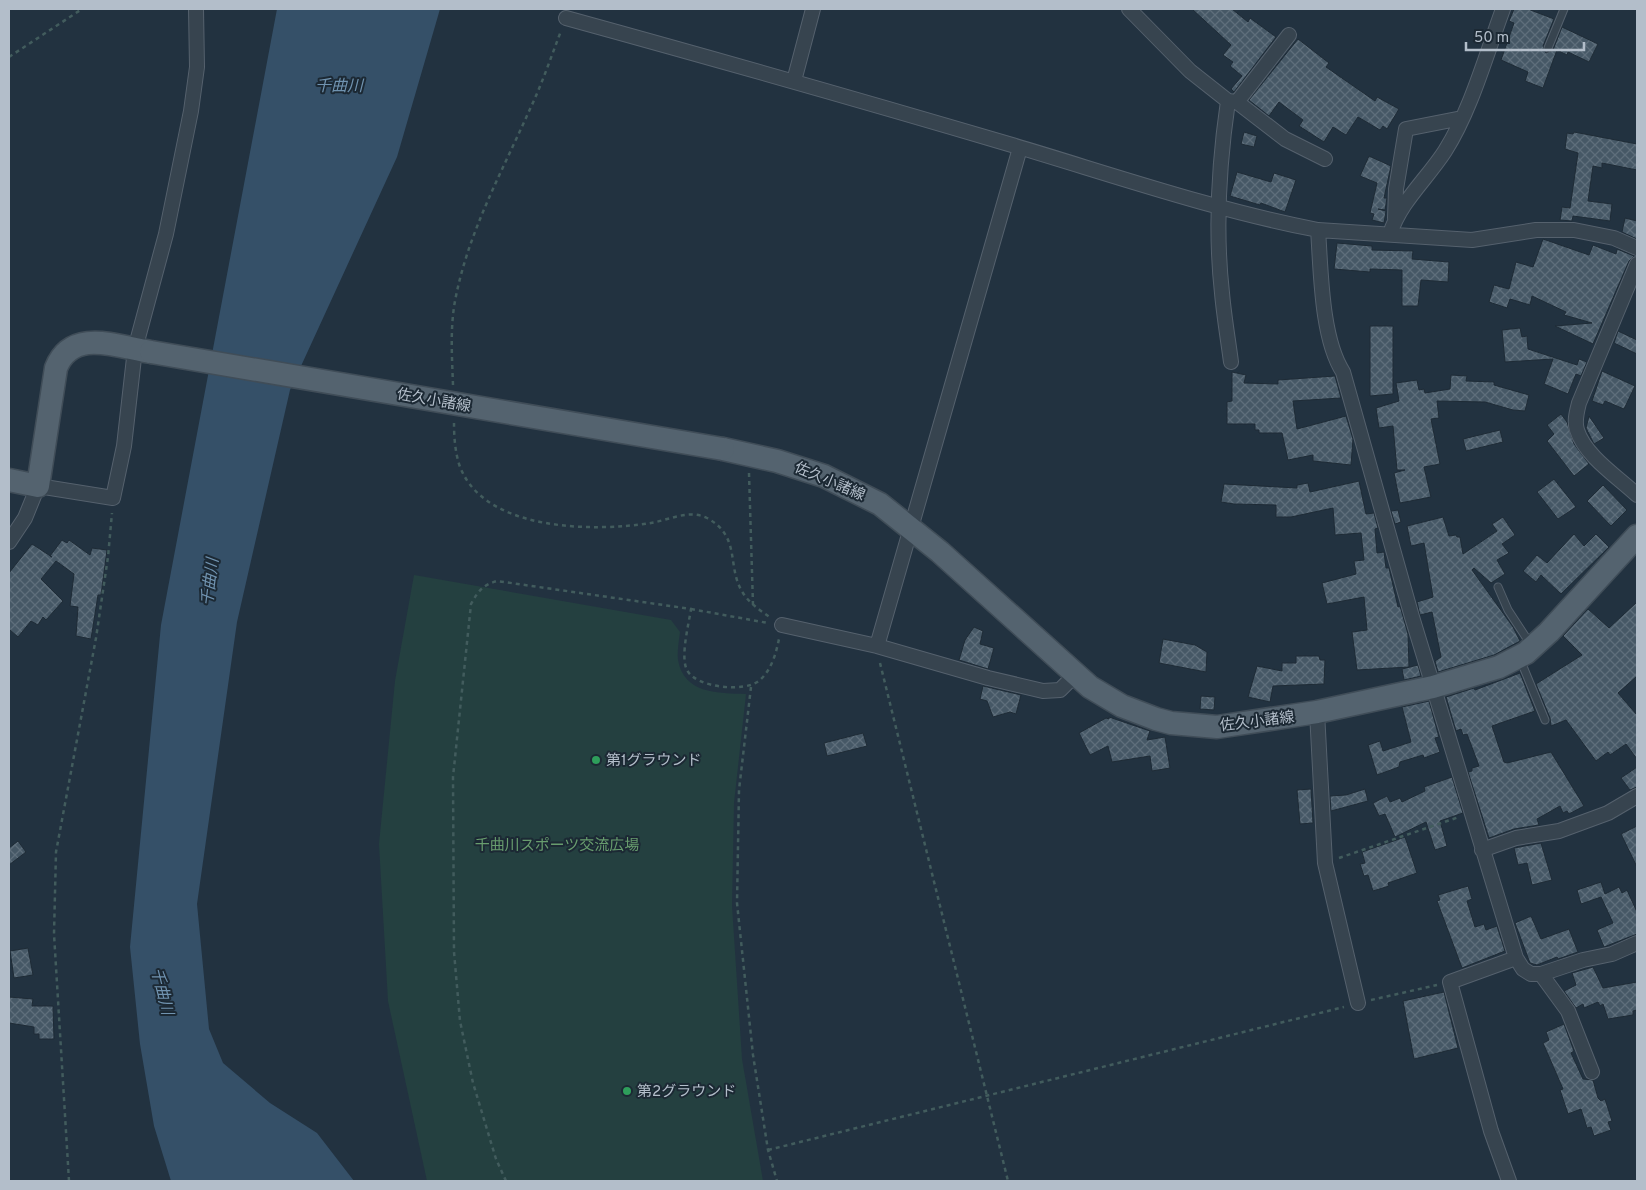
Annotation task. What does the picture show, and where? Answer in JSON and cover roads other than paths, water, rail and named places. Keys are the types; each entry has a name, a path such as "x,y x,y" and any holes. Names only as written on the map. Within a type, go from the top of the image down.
{"main road":[{"name":"佐久小諸線","path":"38,486 56,368 62,356 72,346 85,342 748,454 799,467 845,485 880,504 910,526 1075,675 1106,698 1122,706 1171,723 1217,726 1238,725 1317,712 1433,687 1499,667 1526,652 1635,544"},
{"path":"9,480 38,486"}],"street":[{"path":"9,542 25,518 38,486 113,498 191,111 197,67 196,9"},
{"path":"794,81 813,9"},
{"path":"1129,9 1190,71 1285,139 1325,159"},
{"path":"1394,219 1445,151 1462,118 1503,9"},
{"path":"566,18 794,81 1219,208 1318,230 1472,240 1536,230 1574,230 1614,238 1637,248"},
{"path":"1231,362 1221,292 1219,208 1223,136 1233,101 1290,35"},
{"path":"1390,234 1394,219 1396,189 1406,129 1462,118"},
{"path":"877,646 1020,148"},
{"path":"1318,230 1323,287 1335,359 1343,372 1433,687 1516,958 1523,969 1531,974 1541,974 1583,960 1612,954 1637,943"},
{"path":"1637,264 1579,403 1576,418 1577,430 1585,444 1637,495"},
{"path":"782,625 877,646 988,678 1043,691 1060,690 1075,675"},
{"path":"1317,712 1326,863 1358,1003"},
{"path":"1482,850 1516,838 1559,831 1608,813 1637,796"},
{"path":"1509,1181 1491,1131 1450,982 1516,958"},
{"path":"1541,974 1568,1011 1592,1072"}],"lane":[{"path":"1548,48 1564,9"},
{"path":"1498,587 1526,652 1545,720"}],"water":[{"name":"千曲川","path":"277,9 440,9 397,157 290,390 237,622 197,904 209,1029 223,1063 270,1103 317,1133 354,1181 171,1181 154,1126 140,1044 130,947 161,625"}],"place":[{"name":"第1グラウンド","path":"596,760"},
{"name":"第2グラウンド","path":"627,1091"}],"park label":[{"name":"千曲川スポーツ交流広場","path":"557,845"}]}
